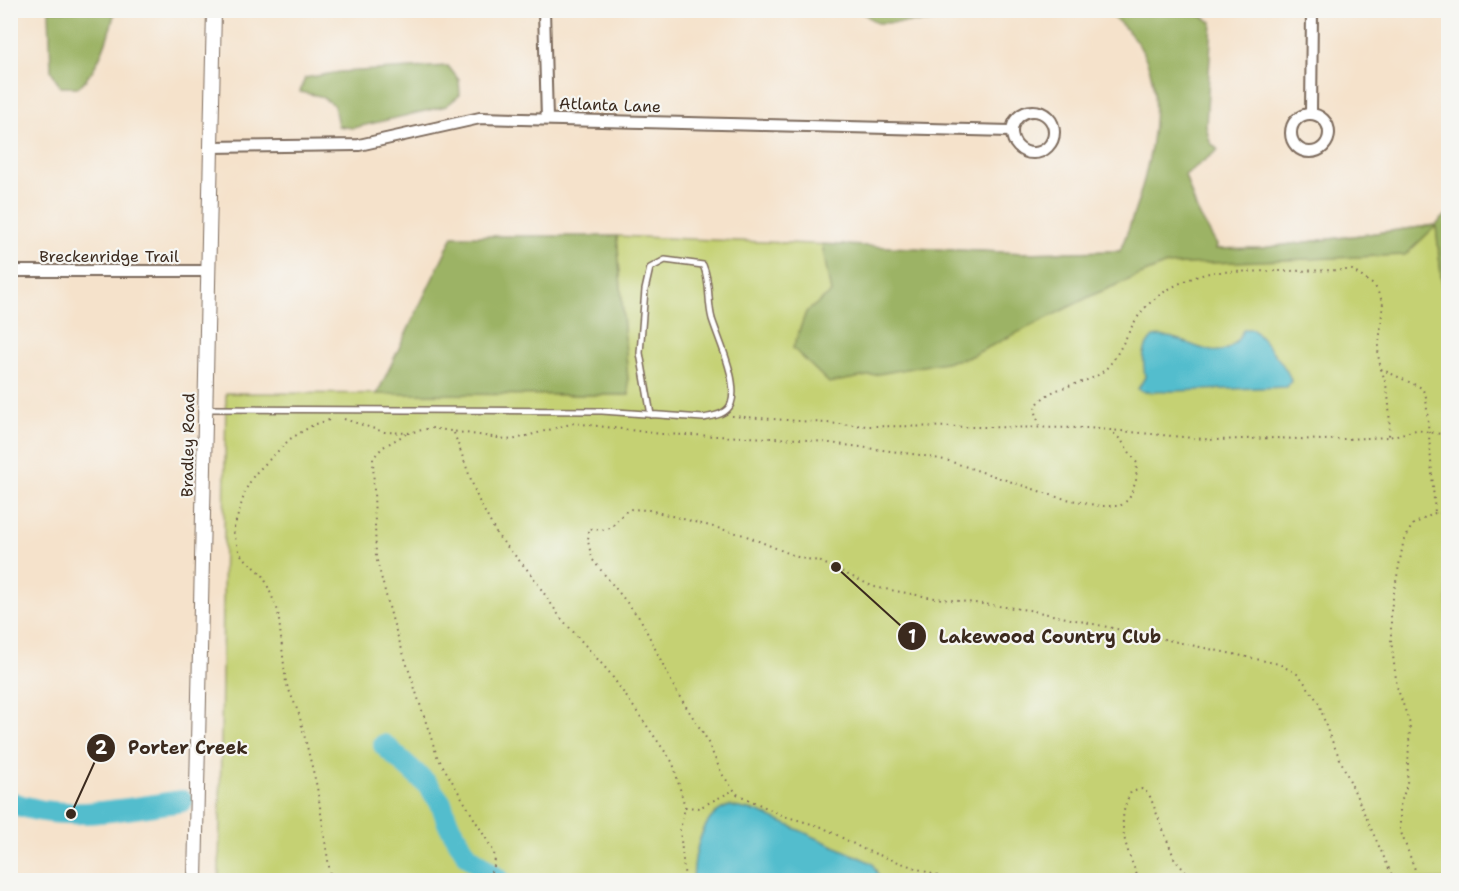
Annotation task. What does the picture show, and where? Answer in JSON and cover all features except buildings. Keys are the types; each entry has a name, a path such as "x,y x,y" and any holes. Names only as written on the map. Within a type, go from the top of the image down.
{"street":[{"name":"Bradley Road","path":"195,880 214,10"},
{"path":"544,10 547,118"},
{"path":"1311,113 1312,10"},
{"path":"1034,110 1049,117 1054,133 1047,148 1032,154 1016,146 1011,131 1018,116 1034,110"},
{"name":"Atlanta Lane","path":"211,147 359,145 480,118 1011,131"},
{"name":"Breckenridge Trail","path":"10,271 208,271"}],"lane":[{"path":"205,409 602,411 651,415 703,418 719,415 728,409 732,402 728,362 711,317 708,276 703,265 665,260 650,268 645,290 640,353 651,415"}],"path":[{"path":"1040,427 1035,408 1040,400 1048,393 1078,385 1101,373 1120,349 1141,313 1166,291 1196,275 1214,272 1352,270 1375,286 1383,303 1378,354 1388,388 1391,409 1389,436"},
{"path":"1381,369 1422,388 1426,397 1436,513"},
{"path":"719,415 784,422 867,426 1089,428 1214,440 1275,438 1323,440 1389,436 1416,430 1449,438"},
{"path":"331,419 313,425 290,439 254,475 246,489 233,531 240,554 263,575 278,611 286,683 299,714 317,787 331,880"},
{"path":"343,419 384,432 408,433 431,428 512,440 574,423 661,434 800,439 949,461 1057,497 1100,506 1120,506 1129,499 1136,481 1137,463 1122,440 1112,432"},
{"path":"408,433 383,447 373,458 378,570 437,756 494,852 494,870 487,880"},
{"path":"453,433 478,499 497,535 531,574 560,618 609,672 645,719 673,763 685,807 680,830 685,880"},
{"path":"949,880 865,850 822,827 784,816 734,790 722,774 705,736 676,691 641,620 592,559 588,541 589,528 606,531 611,529 629,509 648,510 744,535 800,558 819,561 884,589 1029,610 1279,664 1299,675 1319,703 1328,732 1394,880"},
{"path":"1419,880 1400,830 1400,806 1407,784 1410,724 1397,687 1391,640 1391,609 1403,544 1412,525 1436,513 1449,514"},
{"path":"1139,880 1122,830 1124,806 1131,792 1142,789 1149,794 1175,860 1185,871 1205,880"},
{"path":"685,807 699,807 734,790"}],"green space":[{"path":"49,11 115,11 98,61 79,87 60,87 51,70"},
{"path":"860,11 969,11 928,22 877,23"},
{"path":"1106,11 1192,11 1212,22 1206,126 1210,142 1218,150 1185,175 1197,211 1217,245 1216,249 1262,248 1436,225 1448,213 1448,341 1436,226 1405,255 1164,265 1095,294 967,358 829,383 793,348 806,312 831,293 822,244 1024,253 1120,251 1144,182 1150,156 1155,104 1152,80 1143,52 1129,32"},
{"path":"448,66 459,80 460,95 446,106 353,128 338,126 334,105 320,96 300,92 305,78 340,72"},
{"path":"1436,225 1448,341 1448,880 219,880 226,393 629,395 617,236 1024,253 1262,248"},
{"path":"453,236 617,236 629,395 377,394"}],"water":[{"path":"1244,329 1252,329 1280,362 1291,381 1287,387 1145,392 1138,389 1145,377 1143,360 1146,346 1153,337 1164,336 1206,350 1216,351 1225,350 1235,344"},
{"path":"730,806 759,812 872,863 881,880 693,880 695,858 706,826 720,810"}],"waterway":[{"path":"384,745 427,784 441,803 448,823 467,855 499,880"},
{"path":"10,802 31,809 74,813 118,810 182,801"}],"place":[{"name":"Lakewood Country Club","path":"836,567"},
{"name":"Porter Creek","path":"71,814"}]}
